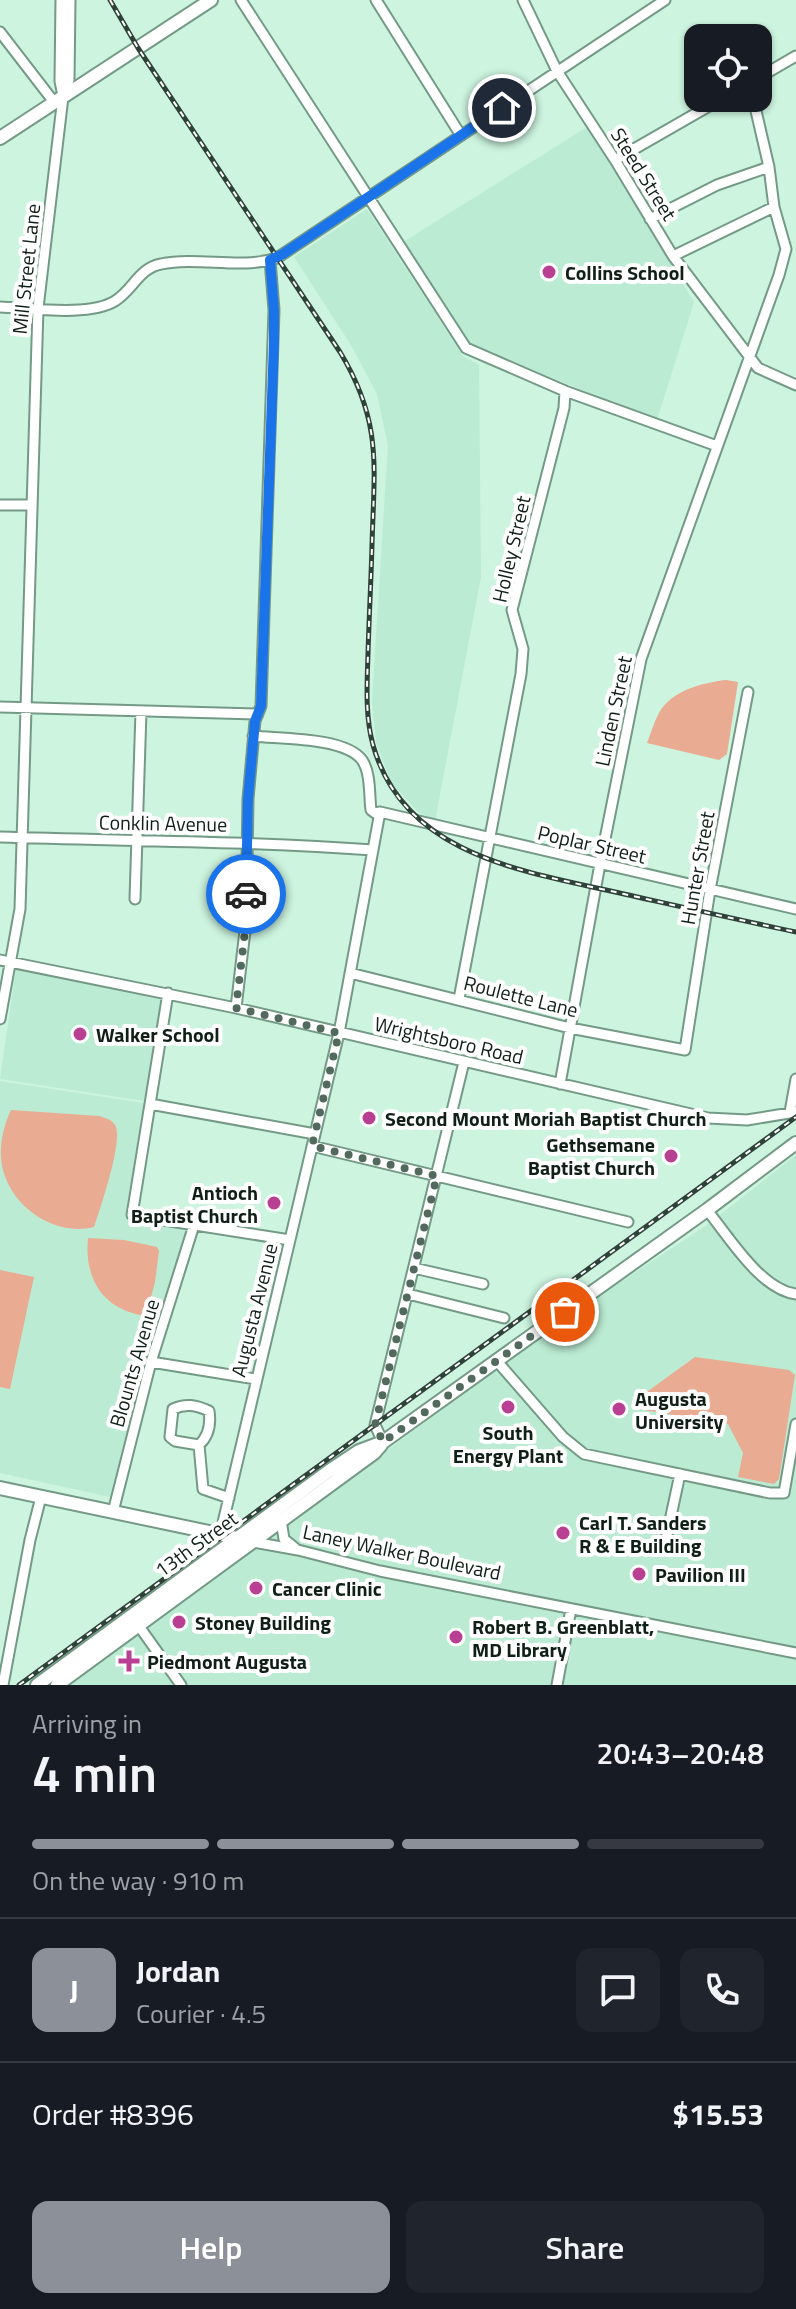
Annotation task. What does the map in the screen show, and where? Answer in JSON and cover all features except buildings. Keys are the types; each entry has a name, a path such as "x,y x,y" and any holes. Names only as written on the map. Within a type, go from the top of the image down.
{"main road":[{"path":"2,131 59,100 211,0"},
{"path":"57,1685 135,1621 253,1542 374,1453 383,1442 796,1143"},
{"name":"13th Street","path":"37,1685 135,1621 237,1538 359,1451 383,1442"},
{"name":"Laney Walker Boulevard","path":"0,1488 253,1542"}],"street":[{"name":"Mill Street Lane","path":"0,1019 5,961 20,909 38,308 59,100 61,0"},
{"name":"Mill Street Lane","path":"59,100 69,80 70,0"},
{"path":"241,0 466,348 565,391 717,446"},
{"path":"376,0 460,134"},
{"name":"Steed Street","path":"523,0 557,71 673,256 748,358"},
{"path":"0,307 85,310 109,304 124,294 150,266 277,258 665,0"},
{"path":"0,32 59,100"},
{"path":"772,70 796,56"},
{"path":"615,160 699,112"},
{"path":"756,112 769,167 774,207 791,250"},
{"path":"650,219 717,185 769,167"},
{"path":"673,256 774,207"},
{"name":"Linden Street","path":"560,1084 641,659 748,358 791,250"},
{"path":"236,1008 246,922 248,799 253,736 261,706 274,310 270,260"},
{"path":"748,358 758,368 796,385"},
{"name":"Holley Street","path":"459,999 521,674 523,649 512,610 564,408 565,391"},
{"path":"0,505 32,505"},
{"name":"Hunter Street","path":"685,1050 710,890 748,692"},
{"path":"0,707 258,714"},
{"path":"135,899 141,711"},
{"path":"253,736 330,743 354,753 363,762 371,810 380,812"},
{"name":"Poplar Street","path":"380,812 796,909"},
{"name":"Augusta Avenue","path":"220,1535 339,1033 380,812"},
{"name":"Conklin Avenue","path":"0,837 247,842 373,850"},
{"name":"Wrightsboro Road","path":"5,961 236,1008 716,1119 747,1120 793,1112"},
{"name":"Roulette Lane","path":"350,973 570,1028 685,1050"},
{"path":"168,993 132,1215 290,1240"},
{"path":"383,1442 375,1425 464,1062"},
{"path":"793,1112 796,1079"},
{"path":"150,1104 315,1134"},
{"path":"312,1146 628,1222"},
{"path":"707,1210 764,1280 780,1291 796,1294"},
{"name":"Blounts Avenue","path":"113,1512 151,1362 194,1225"},
{"path":"414,1268 483,1284"},
{"path":"408,1294 504,1318"},
{"path":"496,1360 563,1437 577,1450 592,1456 770,1493 784,1493 796,1424"},
{"path":"151,1362 256,1379"},
{"path":"183,1405 209,1411 206,1438 199,1445 175,1441 170,1437 173,1409 183,1405"},
{"path":"199,1445 203,1489 229,1498"},
{"path":"665,1544 680,1474"},
{"path":"3,1685 41,1497"},
{"path":"281,1520 284,1539 298,1550"},
{"name":"Laney Walker Boulevard","path":"253,1542 371,1569 796,1653"},
{"path":"557,1685 571,1609"},
{"path":"135,1621 181,1685"}],"shaded area":[{"name":"Collins School","path":"587,127 694,302 657,420 471,345 403,242"},
{"path":"367,209 463,356 479,365 481,577 435,821 418,812 391,782 376,742 372,701 388,446 377,394 351,345 294,257"},
{"path":"726,680 738,682 727,754 719,760 647,743 659,713 672,699 698,686"},
{"name":"Walker School","path":"16,969 161,999 144,1101 0,1079"},
{"path":"0,1081 144,1103 125,1217 190,1227 154,1330 110,1497 0,1473"},
{"path":"11,1110 99,1116 115,1125 114,1159 94,1227 78,1229 47,1222 21,1202 11,1189 4,1174 1,1152"},
{"name":"Augusta University","path":"796,1155 796,1685 187,1685 147,1630 155,1622 463,1394 613,1287 707,1225"},
{"path":"88,1238 124,1240 157,1247 155,1282 146,1316 118,1307 99,1290 89,1267"},
{"path":"0,1270 34,1277 10,1389 0,1387"},
{"path":"695,1357 789,1370 795,1375 779,1479 774,1484 738,1477 743,1453 728,1424 632,1408 633,1402"},
{"name":"Piedmont Augusta","path":"137,1635 174,1685 68,1685"}],"railway":[{"path":"110,0 138,48 340,352 363,401 370,424 374,468 368,711 373,745 389,783 412,812 441,836 511,867 796,932"},
{"path":"19,1685 796,1117"}],"way so far":[{"path":"246,894 246,922 236,1008 339,1033 312,1146 437,1176 375,1425 383,1442 565,1312"}],"place":[{"name":"Collins School","path":"549,272"},
{"name":"Walker School","path":"80,1034"},
{"name":"Second Mount Moriah Baptist Church","path":"369,1118"},
{"name":"Gethsemane Baptist Church","path":"671,1156"},
{"name":"Antioch Baptist Church","path":"274,1203"},
{"name":"South Energy Plant","path":"508,1407"},
{"name":"Augusta University","path":"619,1409"},
{"name":"Carl T. Sanders R & E Building","path":"563,1533"},
{"name":"Pavilion III","path":"639,1574"},
{"name":"Cancer Clinic","path":"256,1588"},
{"name":"Stoney Building","path":"179,1622"},
{"name":"Robert B. Greenblatt, MD Library","path":"456,1637"},
{"name":"Piedmont Augusta","path":"129,1661"}],"route":[{"path":"246,894 248,799 255,721 261,706 274,342 270,260 502,108"}]}
